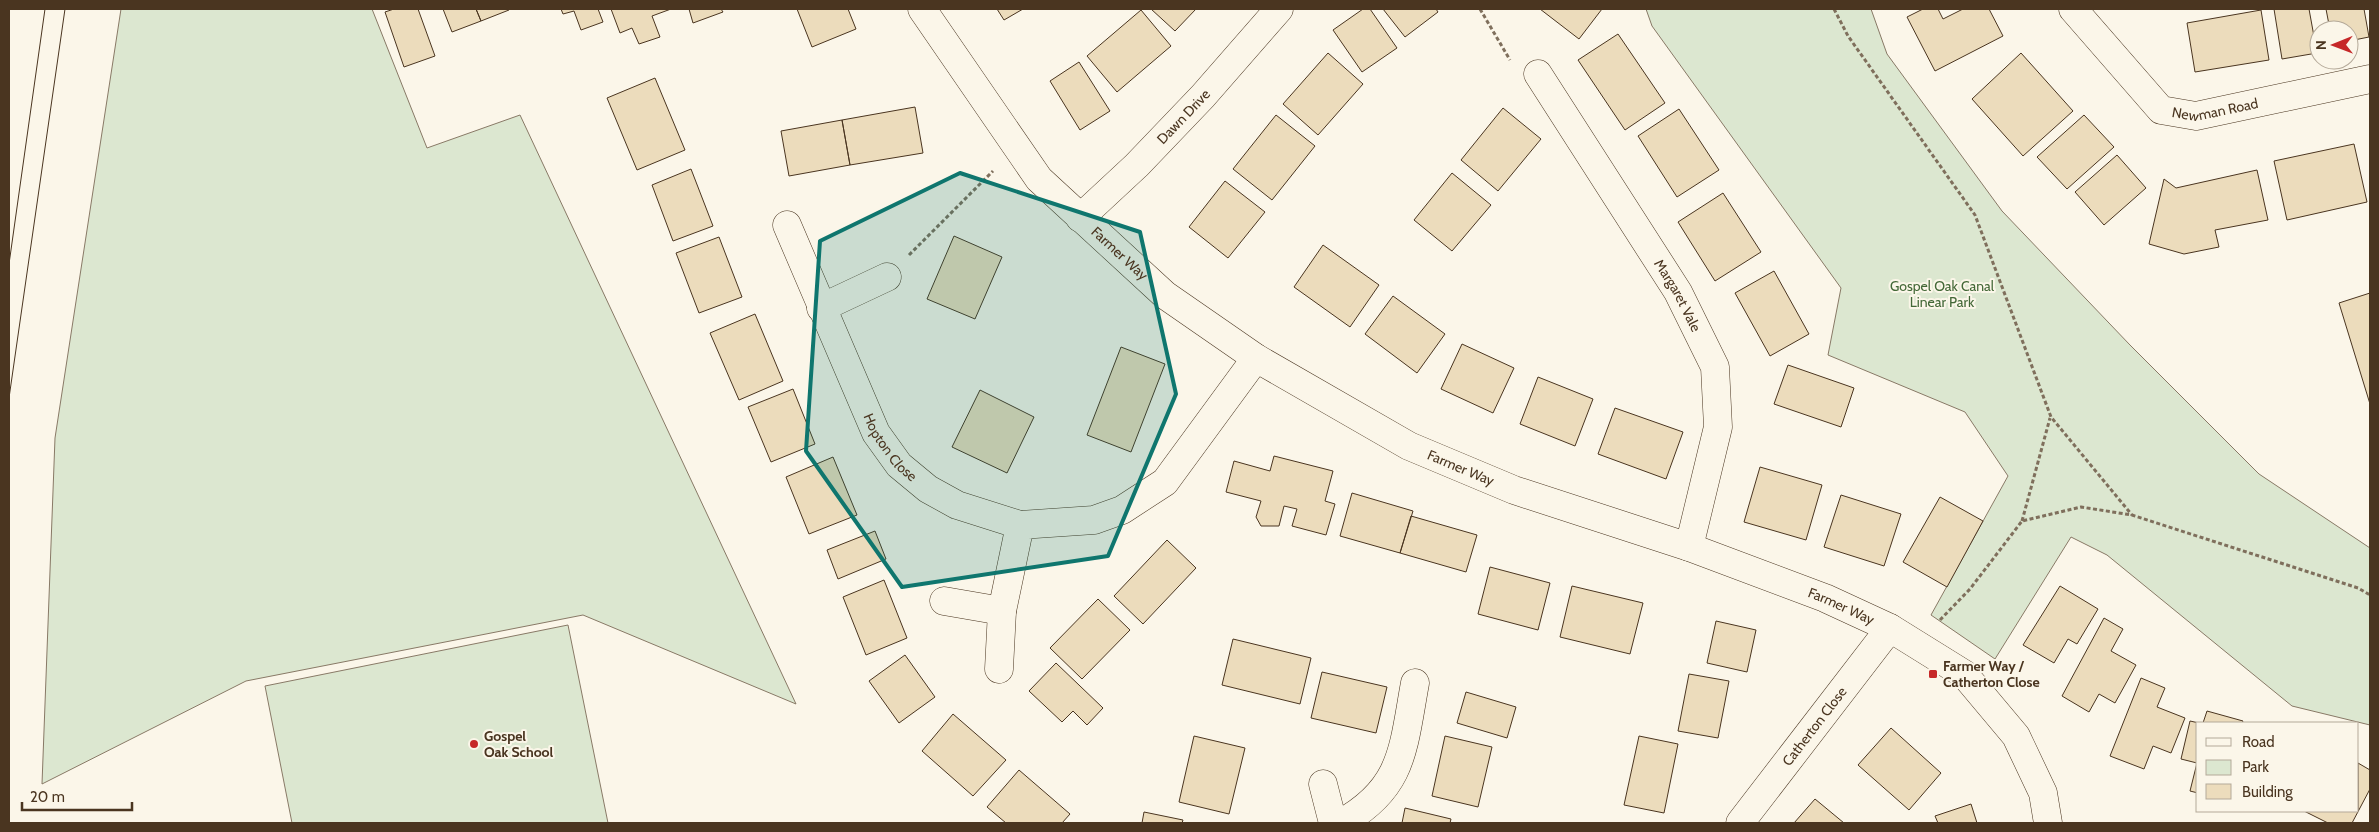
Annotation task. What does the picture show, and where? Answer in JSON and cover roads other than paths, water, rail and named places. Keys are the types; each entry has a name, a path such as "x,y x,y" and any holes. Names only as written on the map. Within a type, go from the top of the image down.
{"street":[{"name":"Farmer Way","path":"922,9 1039,179 1165,295 1256,358 1409,446 1514,490 1690,547 1825,598 1890,628 1964,674 2016,736 2043,793 2048,823"},
{"name":"Dawn Drive","path":"1080,218 1137,165 1204,96 1279,9"},
{"name":"Newman Road","path":"2073,9 2161,110 2196,116 2370,80"},
{"name":"Margaret Vale","path":"1538,74 1678,292 1715,367 1718,427 1690,547"},
{"name":"Hopton Close","path":"787,225 876,433 899,465 928,489 957,505 1020,525 1094,520 1122,510 1165,482 1256,358"},
{"path":"821,308 887,276"},
{"path":"999,669 1002,611 1020,525"},
{"path":"944,601 1002,611"},
{"name":"Catherton Close","path":"1740,823 1890,628"},
{"path":"1341,823 1362,811 1379,795 1400,760 1415,684"},
{"path":"1323,784 1333,823"}],"tram line":[{"path":"9,264 45,9"},
{"path":"9,398 65,9"}],"place":[{"name":"Farmer Way / Catherton Close","path":"1933,674"},
{"name":"Gospel Oak School","path":"474,744"}],"park label":[{"name":"Gospel Oak Canal Linear Park","path":"1942,294"}]}
